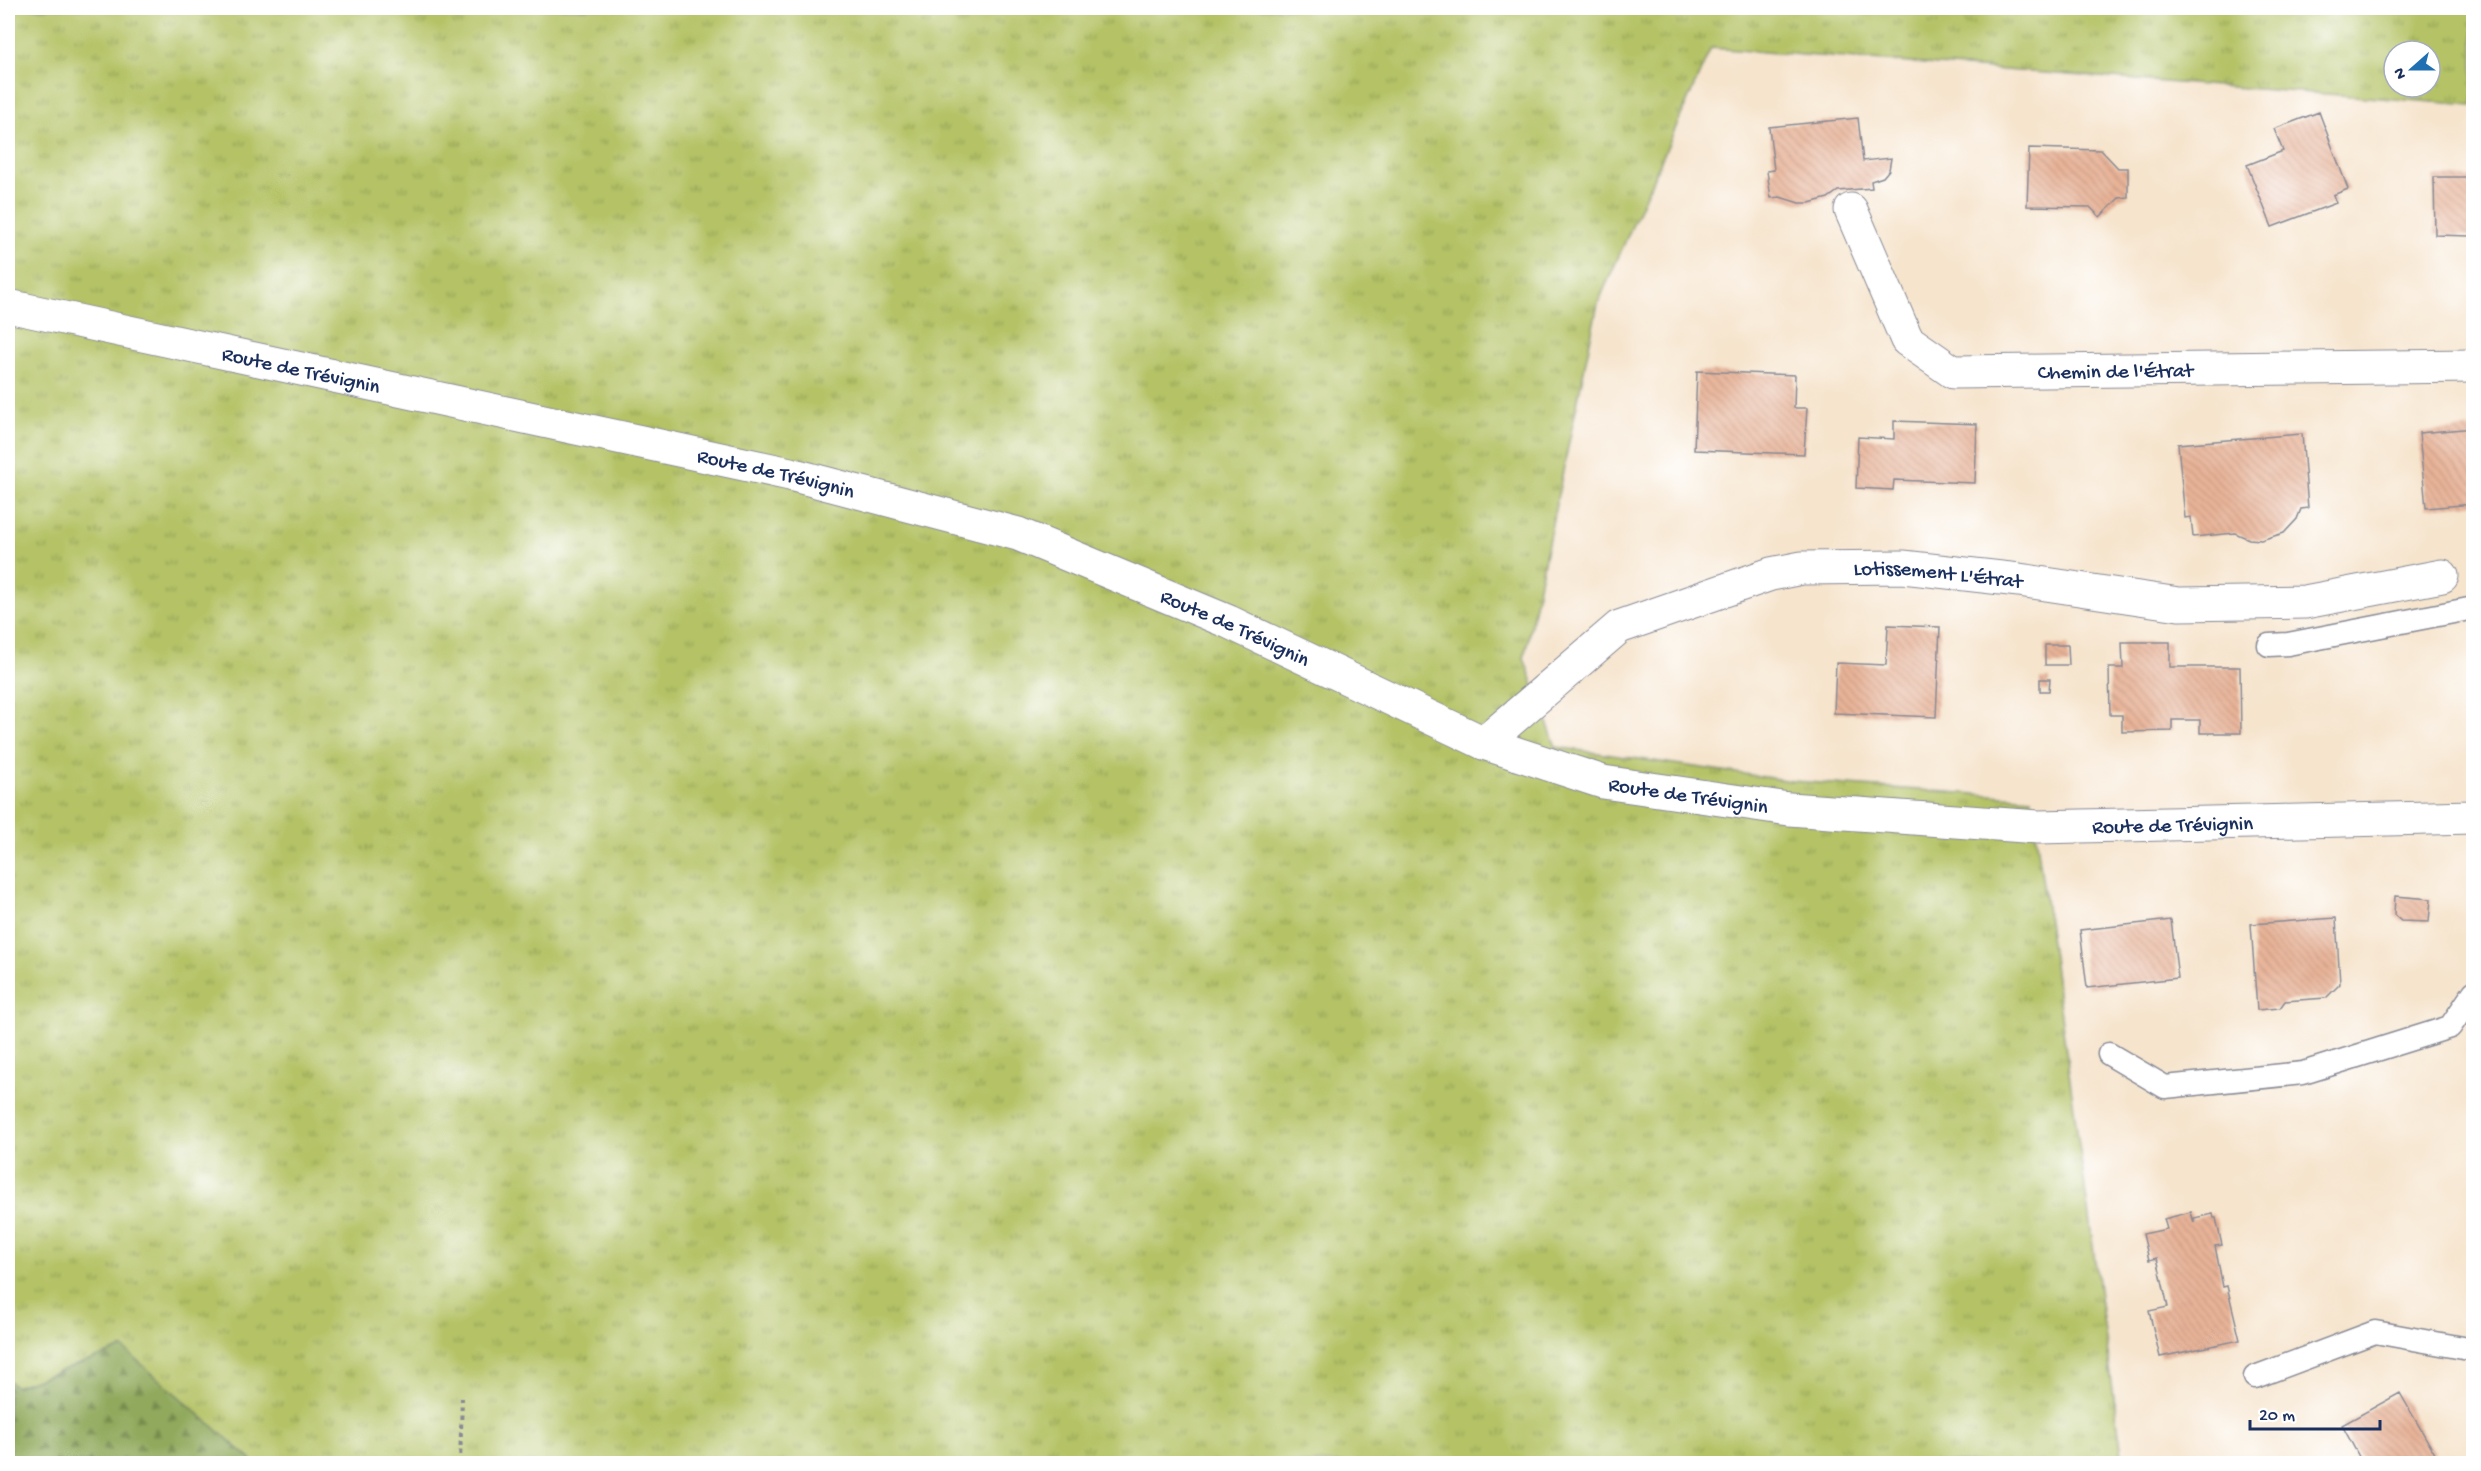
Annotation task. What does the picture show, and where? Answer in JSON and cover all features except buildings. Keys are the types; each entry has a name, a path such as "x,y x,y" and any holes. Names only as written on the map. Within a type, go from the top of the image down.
{"street":[{"name":"Chemin de l'Étrat","path":"1851,210 1906,340 1953,372 2474,366"},
{"name":"Route de Trévignin","path":"8,306 790,474 1018,534 1228,622 1484,743 1603,782 1789,809 2038,827 2474,817"},
{"name":"Lotissement L'Étrat","path":"1484,743 1619,627 1771,574 1802,568 1903,567 2019,580 2179,604 2305,602 2442,576"}],"lane":[{"path":"2269,645 2288,644 2474,608"},
{"path":"2109,1054 2165,1087 2303,1073 2450,1028 2474,992"},
{"path":"2255,1377 2374,1332 2474,1350"}],"path":[{"path":"460,1464 462,1398"}],"green space":[{"path":"8,8 2473,8 2473,105 2393,99 2442,99 2442,39 2382,39 2382,98 1711,48 1598,303 1524,658 1556,747 1792,781 2031,798 2123,1463 255,1464 123,1349 15,1387 8,1380"},
{"path":"123,1348 255,1463 8,1463 8,1380 16,1387"}]}
